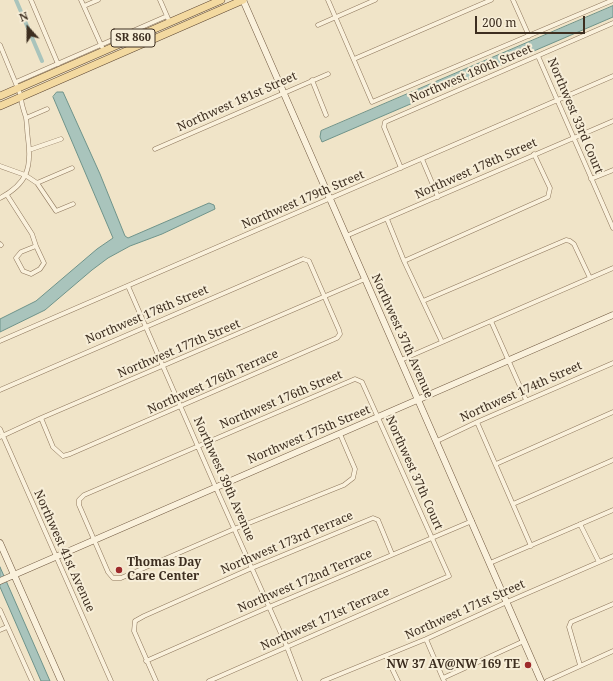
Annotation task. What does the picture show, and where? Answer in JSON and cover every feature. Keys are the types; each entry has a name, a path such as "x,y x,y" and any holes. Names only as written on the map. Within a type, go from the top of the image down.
{"main road":[{"name":"SR 860","path":"0,96 17,85 168,19 221,0"},
{"name":"SR 860","path":"0,106 243,0"},
{"path":"94,64 100,58 102,48"}],"street":[{"path":"31,0 58,64"},
{"path":"17,85 58,64 102,48 82,0"},
{"path":"84,6 98,0"},
{"path":"160,0 168,19"},
{"name":"Northwest 37th Avenue","path":"243,0 541,681"},
{"path":"328,0 354,59 491,0"},
{"path":"318,25 375,0"},
{"path":"513,0 529,36"},
{"name":"Northwest 180th Street","path":"354,59 372,102 613,0"},
{"name":"Northwest 180th Street","path":"401,168 384,127 385,122 613,23"},
{"path":"0,45 21,96 21,104 26,118 30,150 30,162 25,176 18,187 0,198"},
{"name":"Northwest 33rd Court","path":"538,56 591,179 611,220 613,228"},
{"name":"Northwest 181st Street","path":"155,149 328,74"},
{"name":"Northwest 179th Street","path":"0,342 613,76"},
{"path":"312,80 326,115"},
{"path":"26,118 47,109"},
{"name":"Northwest 178th Street","path":"346,236 613,121"},
{"path":"30,150 61,139"},
{"path":"404,261 548,197 550,188 534,154"},
{"path":"422,159 438,197"},
{"path":"0,166 25,176 37,183 56,211 73,204"},
{"path":"37,183 72,168"},
{"path":"591,179 613,170"},
{"path":"6,195 32,234 44,263 40,269 31,274 23,272 16,258 21,252 36,246"},
{"path":"387,219 404,261 442,342"},
{"path":"423,301 566,240 570,240 574,244 590,278"},
{"name":"Northwest 178th Street","path":"0,390 303,259 309,261 325,296"},
{"path":"400,360 613,268"},
{"name":"Northwest 177th Street","path":"1,436 365,279"},
{"name":"Northwest 39th Avenue","path":"128,286 287,647 300,681"},
{"name":"Northwest 176th Terrace","path":"40,418 53,447 63,456 97,443 337,338 340,334 339,330 325,296"},
{"name":"Northwest 175th Street","path":"3,580 613,315"},
{"path":"491,320 526,400"},
{"name":"Northwest 174th Street","path":"436,441 526,400 613,363"},
{"name":"Northwest 176th Street","path":"94,540 79,505 79,500 84,495 355,379 360,380"},
{"name":"Northwest 37th Court","path":"360,380 449,576"},
{"path":"496,464 613,412"},
{"path":"477,422 531,546"},
{"name":"Northwest 41st Avenue","path":"0,429 1,436 111,681"},
{"path":"94,540 108,572 113,578 121,578 234,529 344,485 353,478 355,469 340,434"},
{"path":"513,504 613,460"},
{"path":"490,563 613,510"},
{"name":"Northwest 173rd Terrace","path":"146,661 134,631 135,621 252,568 373,518 378,520 392,554"},
{"name":"Northwest 172nd Terrace","path":"146,661 269,606 472,521"},
{"path":"580,524 599,562"},
{"path":"0,543 61,681"},
{"name":"Northwest 171st Street","path":"323,681 426,639 613,556"},
{"name":"Northwest 171st Terrace","path":"209,681 449,576"},
{"path":"580,666 569,627 571,622 613,604"},
{"path":"0,610 32,681"},
{"path":"0,630 8,627"},
{"path":"426,639 444,680 524,641"},
{"path":"547,681 613,651"},
{"path":"386,656 398,681"},
{"path":"146,661 156,681"}],"water":[{"path":"613,6 613,17 322,142 320,137 321,131"},
{"path":"57,92 63,92 100,174 125,236 128,238 209,203 214,205 215,209 162,234 130,246 108,258 45,310 0,332 0,319 36,301 97,249 113,238 53,97"},
{"path":"0,567 50,681 41,681 0,587"}],"waterway":[{"path":"16,0 42,61"}],"place":[{"name":"Thomas Day Care Center","path":"119,570"},
{"name":"NW 37 AV@NW 169 TE","path":"528,665"}]}
